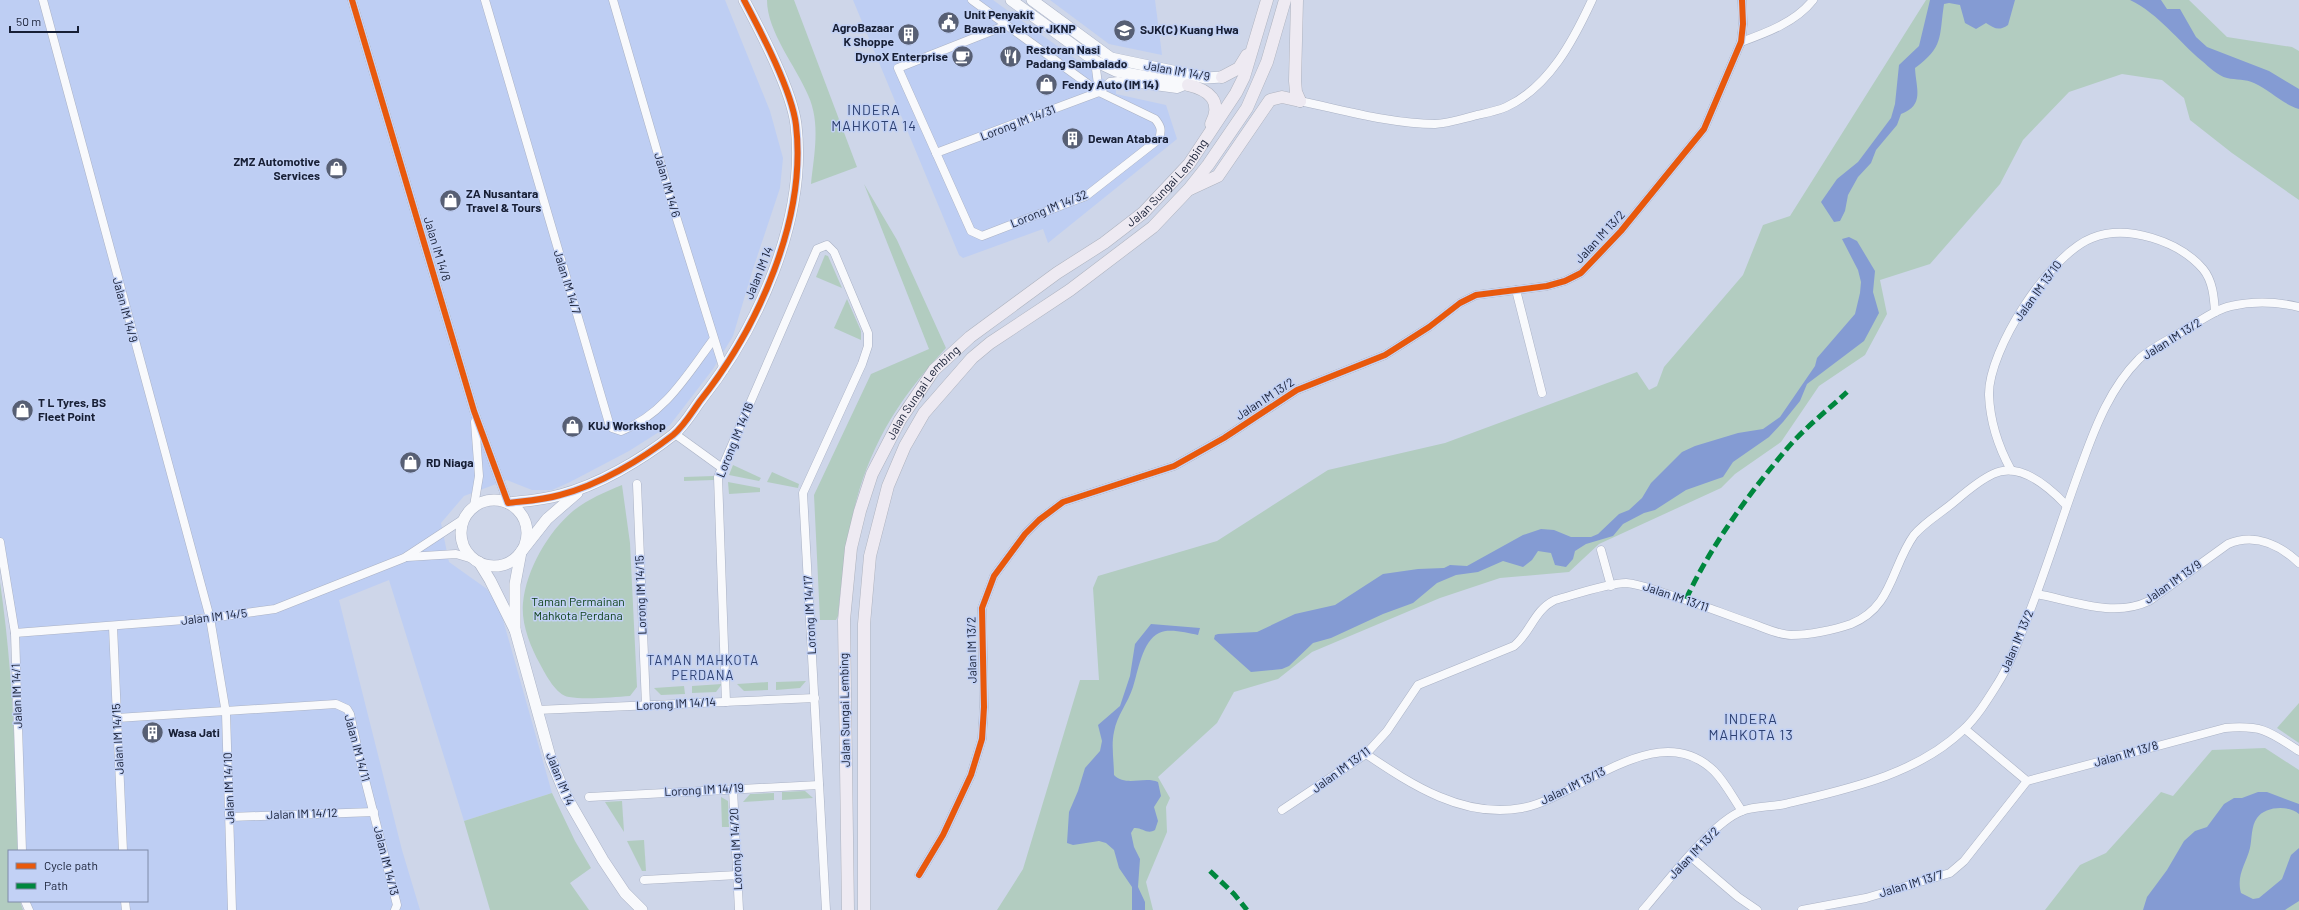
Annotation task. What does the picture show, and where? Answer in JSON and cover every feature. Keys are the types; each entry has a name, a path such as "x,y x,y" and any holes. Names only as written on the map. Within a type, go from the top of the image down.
{"main road":[{"name":"Jalan Sungai Lembing","path":"848,910 844,620 851,548 872,474 900,420 934,370 970,337 1057,273 1104,243 1143,213 1189,164 1236,93 1244,77 1267,0"},
{"name":"Jalan Sungai Lembing","path":"864,910 864,624 870,556 888,486 906,446 924,413 972,358 990,343 1070,290 1153,227 1189,189 1247,108 1267,62 1285,0"},
{"path":"1189,189 1218,176 1270,100 1282,97 1300,101 1295,81 1297,0"},
{"path":"1222,77 1239,68 1254,45"},
{"path":"1188,85 1207,92 1214,102 1216,111 1211,125 1189,164"}],"street":[{"name":"Jalan IM 14/9","path":"43,0 142,374 210,618"},
{"name":"Jalan IM 14/8","path":"352,0 474,411 508,502"},
{"name":"Jalan IM 14/7","path":"485,0 559,256 609,423 612,428 621,431 627,429 659,408 670,398 713,340"},
{"name":"Jalan IM 14/6","path":"613,0 713,340 724,370"},
{"name":"Jalan IM 14","path":"582,488 630,464 675,434 724,370 748,329 768,284 786,234 797,185 798,150 796,123 787,94 774,63 744,0"},
{"path":"972,0 1099,92"},
{"name":"Jalan IM 14/9","path":"1010,0 1095,61 1116,71 1188,85"},
{"name":"Jalan IM 14/9","path":"1032,0 1111,58 1206,78 1222,77"},
{"path":"1300,101 1358,113 1435,124 1455,121 1506,107 1528,93 1552,70 1572,41 1592,0"},
{"name":"Jalan IM 13/2","path":"919,875 943,836 971,775 982,739 984,707 982,608 994,576 1002,563 1039,520 1063,502 1152,475 1185,461 1224,438 1297,390 1385,355 1424,331 1460,303 1476,295 1516,290 1565,281 1581,273 1596,259 1704,129 1741,42 1743,24 1742,0"},
{"path":"1741,42 1764,34 1793,19 1814,0"},
{"path":"936,153 898,68 1006,25"},
{"path":"1095,61 1099,92"},
{"name":"Lorong IM 14/31","path":"936,153 1099,92 1110,82 1118,81 1177,89 1188,85"},
{"name":"Lorong IM 14/32","path":"936,153 971,231 982,236 1086,196 1159,139 1160,125 1155,119 1099,92"},
{"name":"Jalan IM 13/10","path":"2011,470 2003,454 1994,425 1989,395 1990,379 1996,358 2010,329 2042,282 2062,258 2091,238 2109,232 2126,232 2158,241 2189,256 2203,270 2214,295 2214,312"},
{"name":"Lorong IM 14/17","path":"824,245 831,248 834,252 868,333 868,350 803,493 826,910"},
{"name":"Lorong IM 14/16","path":"726,702 718,477 815,254 819,247 824,245"},
{"path":"1516,290 1542,394"},
{"name":"Jalan IM 13/2","path":"1643,910 1714,830 1742,811 1783,804 1846,789 1901,770 1923,760 1949,743 1965,729 1999,682 2037,594 2066,505 2098,421 2108,401 2132,367 2140,358 2214,312 2231,306 2261,303 2287,304 2299,307"},
{"name":"Jalan IM 14/8","path":"474,411 479,476 474,506"},
{"path":"675,434 722,468"},
{"path":"2011,470 2036,479 2051,489 2066,505"},
{"name":"Jalan IM 13/11","path":"1282,810 1366,754 1387,731 1413,691 1423,682 1514,646 1524,638 1534,618 1548,604 1625,583 1639,585 1686,599 1765,628 1790,635 1810,633 1851,624 1872,612 1884,598 1903,553 1923,526 1980,481 1995,473 2011,470"},
{"name":"Lorong IM 14/15","path":"637,484 646,705"},
{"path":"404,558 464,518 474,506 488,500 508,502 544,499 582,488"},
{"path":"404,558 456,554 492,566 505,564 521,552 547,519 582,488"},
{"path":"508,502 518,510 524,520 527,537 521,552 515,584 515,630"},
{"path":"464,518 462,525 462,540 464,547 476,560 490,580 515,630"},
{"name":"Jalan IM 13/9","path":"2037,594 2117,610 2139,606 2149,601 2228,544 2241,539 2271,543 2299,563"},
{"name":"Jalan IM 14/1","path":"0,542 15,633 22,850"},
{"path":"1601,550 1611,586"},
{"name":"Jalan IM 14/5","path":"15,633 210,618 287,606 404,558"},
{"name":"Jalan IM 14/10","path":"210,618 226,713 232,910"},
{"name":"Jalan IM 14/15","path":"113,626 123,850"},
{"name":"Jalan IM 14","path":"515,630 554,771 576,815 620,886 642,910"},
{"name":"Lorong IM 14/14","path":"537,710 815,698"},
{"name":"Jalan IM 14/11","path":"226,713 336,704 347,709 350,714 360,760 374,812"},
{"path":"117,718 226,713"},
{"name":"Jalan IM 13/8","path":"2027,781 2225,728 2245,727 2263,729 2299,751"},
{"path":"1965,729 2027,781"},
{"name":"Jalan IM 13/13","path":"1366,754 1424,790 1444,799 1480,809 1521,808 1539,803 1637,757 1660,753 1678,754 1707,765 1716,772 1742,811"},
{"name":"Jalan IM 13/7","path":"1802,910 1866,898 1950,872 1964,861 2027,781"},
{"name":"Lorong IM 14/19","path":"589,797 819,785"},
{"name":"Lorong IM 14/20","path":"733,789 739,910"},
{"name":"Jalan IM 14/12","path":"230,817 374,812"},
{"name":"Jalan IM 14/13","path":"374,812 397,905 395,910"},
{"path":"1690,856 1738,897 1757,910"},
{"path":"644,880 738,875"}],"shaded area":[{"path":"0,0 725,0 770,111 783,158 780,188 752,272 733,336 713,369 670,425 629,451 552,490 532,490 507,480 464,496 441,523 449,562 487,589 500,609 552,793 464,821 389,580 339,600 402,850 420,910 29,910 25,902 148,902 148,850 22,850 15,633 0,542"},
{"path":"853,0 993,0 1116,88 1116,94 1166,105 1177,139 1048,243 1043,229 963,258 959,255"},
{"name":"SJK(C) Kuang Hwa","path":"1050,0 1155,0 1162,55 1109,44"},
{"path":"1930,0 2015,0 2008,25 1999,29 1986,23 1976,29 1965,23 1960,5 1949,3 1944,4 1940,33 1936,47 1924,61 1915,68 1917,89 1916,101 1909,110 1901,114 1897,125 1876,150 1871,163 1858,177 1848,195 1845,211 1840,221 1834,222 1821,202 1837,179 1858,162 1891,118 1895,104 1899,65 1919,46"},
{"path":"2130,0 2161,0 2167,9 2180,9 2196,37 2207,47 2269,71 2299,89 2299,109 2287,104 2254,83 2227,78 2217,73 2193,53 2159,20"},
{"path":"1849,237 1857,241 1875,271 1873,292 1879,313 1864,341 1807,384 1800,401 1783,422 1769,437 1733,462 1723,477 1686,490 1655,510 1644,513 1623,524 1613,536 1586,544 1575,551 1573,559 1566,567 1555,565 1551,553 1538,551 1532,560 1523,567 1503,561 1478,572 1456,575 1437,583 1413,603 1383,614 1331,638 1313,643 1289,666 1282,669 1251,672 1214,639 1215,635 1218,634 1257,632 1295,614 1335,605 1383,574 1418,569 1444,568 1450,565 1467,566 1523,535 1541,529 1554,530 1571,537 1591,537 1598,534 1619,514 1629,510 1642,498 1651,483 1682,452 1695,446 1738,433 1763,429 1780,417 1815,366 1817,358 1855,314 1861,282 1858,270 1842,239"},
{"path":"1151,624 1200,628 1198,635 1178,631 1168,631 1159,633 1153,637 1148,643 1142,657 1131,693 1115,726 1113,737 1114,775 1130,781 1153,780 1158,782 1161,796 1154,807 1158,821 1155,830 1149,832 1134,828 1131,833 1134,847 1140,859 1138,887 1145,902 1145,910 1132,910 1132,887 1119,868 1114,850 1106,843 1099,841 1073,845 1067,843 1069,812 1078,791 1085,768 1100,751 1102,741 1098,725 1120,706 1130,676 1135,644"},
{"path":"2258,792 2267,792 2299,804 2299,814 2289,809 2277,808 2266,811 2257,818 2253,829 2250,848 2242,870 2240,881 2241,893 2253,899 2259,898 2282,879 2291,855 2299,848 2299,901 2285,910 2143,910 2147,897 2167,870 2184,841 2195,831 2207,827 2224,804 2234,798 2242,798"}],"green space":[{"path":"767,0 794,0 857,167 811,184 816,139 812,106 803,84 777,36 768,12"},
{"path":"1926,0 2189,0 2227,37 2292,47 2299,51 2299,200 2232,153 2190,120 2184,98 2162,80 2122,74 2069,92 2023,140 2000,184 1930,264 1880,280 1887,314 1865,355 1819,386 1781,442 1735,474 1721,488 1599,544 1569,572 1500,578 1440,598 1312,652 1278,679 1234,692 1217,723 1158,777 1170,798 1166,807 1167,832 1146,882 1153,910 997,910 1023,869 1080,680 1099,680 1093,588 1098,576 1217,541 1328,470 1445,443 1637,372 1649,390 1657,386 1664,367 1743,275 1763,225 1790,216"},
{"path":"864,184 897,240 946,348 919,379 896,410 879,440 866,471 856,503 842,575 838,616 836,620 820,620 814,495 871,374 929,349"},
{"path":"825,255 828,256 842,288 816,277"},
{"path":"847,299 861,331 861,340 834,328"},
{"path":"733,465 761,478 759,481 729,475"},
{"path":"772,472 799,484 798,488 767,482"},
{"path":"714,476 714,480 684,481 684,477"},
{"path":"728,482 760,488 760,492 729,494"},
{"name":"Taman Permainan Mahkota Perdana","path":"622,485 630,543 637,687 630,696 591,698 569,697 560,693 552,684 533,650 523,618 525,590 540,552 564,520 573,511 585,503"},
{"path":"0,582 11,682 18,850 8,850 8,902 20,902 23,910 0,910"},
{"path":"806,681 800,688 776,690 776,682"},
{"path":"768,682 768,690 744,691 737,684"},
{"path":"722,684 716,692 692,693 692,686"},
{"path":"684,686 685,694 661,695 654,688"},
{"path":"2299,703 2299,743 2277,728"},
{"path":"2265,748 2299,770 2299,910 2045,910 2080,865 2106,853 2161,792 2173,796 2212,750"},
{"path":"805,791 813,798 782,800 782,792"},
{"path":"552,793 575,841 591,868 570,883 589,910 490,910 464,821"},
{"path":"774,793 774,800 743,802 750,794"},
{"path":"721,797 728,801 729,827 722,827"},
{"path":"622,801 624,832 605,802"},
{"path":"644,840 646,871 642,871 627,841"}],"marked path":[{"path":"1686,599 1718,541 1757,486 1792,443 1847,392"},
{"path":"1210,871 1234,894 1247,910"}],"cycle path":[{"path":"352,0 474,411 508,503 554,497 590,485 619,471 647,454 673,435 684,423 721,372 741,340 759,306 774,271 786,234 794,198 797,161 796,125 789,96 782,79 767,45 744,0"},
{"path":"919,875 943,835 971,775 982,739 984,707 982,608 994,576 1025,534 1039,520 1063,502 1174,466 1224,438 1297,390 1385,355 1429,327 1460,303 1476,295 1547,286 1565,281 1581,273 1621,231 1704,129 1741,42 1743,24 1742,0"}],"place":[{"name":"Unit Penyakit Bawaan Vektor JKNP","path":"948,22"},
{"name":"SJK(C) Kuang Hwa","path":"1124,30"},
{"name":"AgroBazaar K Shoppe","path":"909,35"},
{"name":"DynoX Enterprise","path":"963,57"},
{"name":"Restoran Nasi Padang Sambalado","path":"1011,57"},
{"name":"Fendy Auto (IM 14)","path":"1046,85"},
{"name":"Dewan Atabara","path":"1073,139"},
{"name":"ZMZ Automotive Services","path":"336,169"},
{"name":"ZA Nusantara Travel & Tours","path":"451,201"},
{"name":"T L Tyres, BS Fleet Point","path":"23,410"},
{"name":"KUJ Workshop","path":"573,426"},
{"name":"RD Niaga","path":"411,463"},
{"name":"Wasa Jati","path":"153,733"}],"district":[{"name":"INDERA MAHKOTA 14","path":"874,118"},
{"name":"TAMAN MAHKOTA PERDANA","path":"703,668"},
{"name":"INDERA MAHKOTA 13","path":"1751,728"}]}
